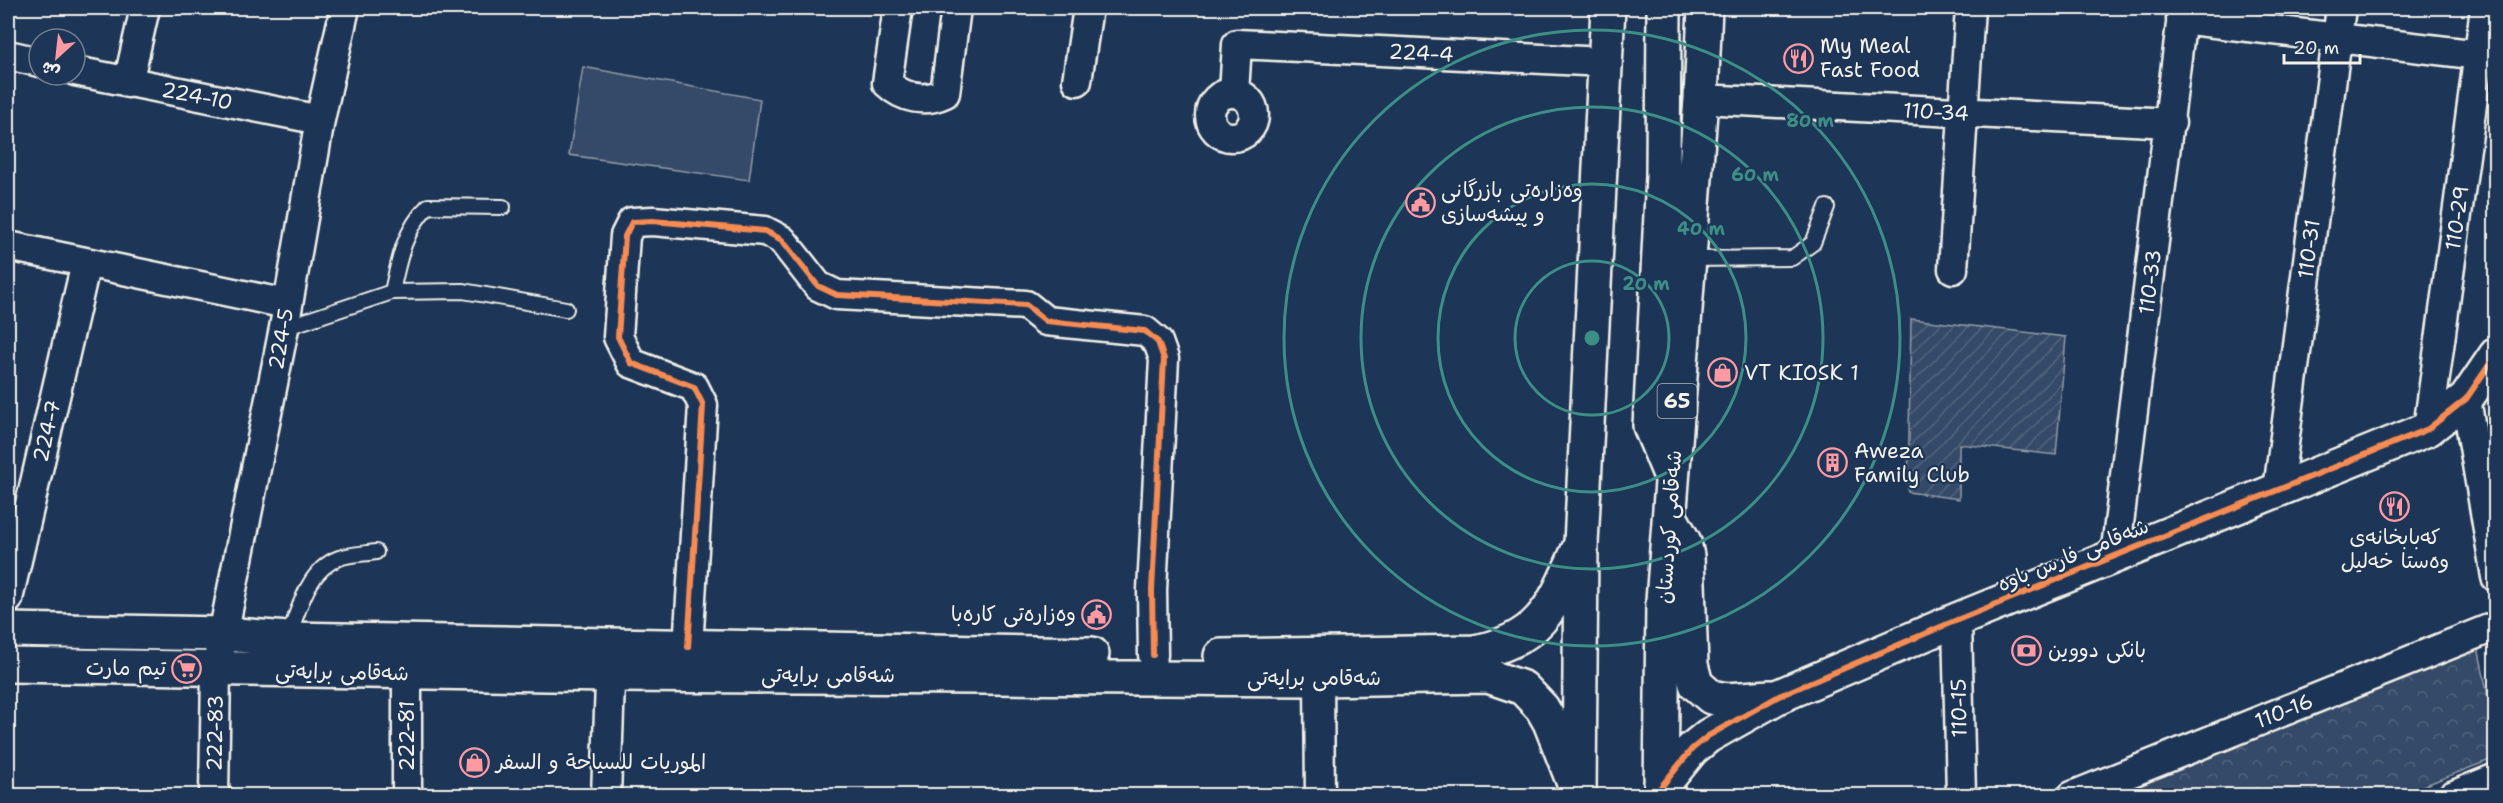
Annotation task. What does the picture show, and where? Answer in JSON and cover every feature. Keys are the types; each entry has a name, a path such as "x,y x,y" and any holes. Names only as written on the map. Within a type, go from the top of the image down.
{"main road":[{"path":"1579,795 1581,544 1608,8"},
{"path":"1664,8 1663,176 1650,426 1672,479"},
{"name":"شەقامی کوردستان","path":"1661,791 1664,601 1687,259 1701,99 1705,8"},
{"name":"شەقامی فارس باوە","path":"1661,791 1692,749 1708,736 1779,696 1957,620 2428,429 2484,377"},
{"name":"شەقامی فارس باوە","path":"1670,517 1684,542 1688,556 1691,665 1696,684 1711,697 1726,700 1779,696"},
{"name":"شەقامی برایەتی","path":"8,665 216,670 407,657 1319,667 1474,652 1509,644 1539,622 1559,593 1581,544"},
{"name":"شەقامی برایەتی","path":"8,630 224,634 288,639 407,657"},
{"name":"شەقامی برایەتی","path":"611,660 688,646 1154,655 1488,676 1523,688 1550,722 1579,795"}],"street":[{"path":"128,83 145,8"},
{"name":"224-5","path":"216,670 285,316 320,120 345,8"},
{"path":"898,8 887,83 899,94 933,99 945,93 956,8"},
{"path":"1077,81 1088,8"},
{"path":"1953,269 1970,8"},
{"name":"110-31","path":"2278,490 2341,8"},
{"name":"110-29","path":"2428,429 2487,56 2485,8"},
{"path":"2182,13 2337,38 2487,56"},
{"name":"110-33","path":"2115,556 2171,123 2182,13"},
{"name":"224-4","path":"1234,93 1237,44 1605,62"},
{"path":"8,55 27,59"},
{"name":"224-10","path":"87,74 320,120"},
{"name":"110-34","path":"1701,99 2171,123"},
{"path":"688,646 703,405 694,387 631,363 618,337 625,236 632,222 653,220 765,231 782,240 818,286 837,295 1026,305 1046,321 1145,331 1158,342 1164,359 1152,590 1154,655"},
{"path":"8,246 86,263 285,316"},
{"name":"224-7","path":"8,599 86,263"},
{"path":"2484,377 2496,577"},
{"name":"110-15","path":"1957,620 1961,795"},
{"name":"110-16","path":"2072,795 2496,626"},
{"name":"222-81","path":"407,657 407,795"},
{"path":"606,795 611,660"},
{"path":"1319,667 1320,795"},
{"name":"222-83","path":"214,795 216,670"},
{"path":"2452,795 2496,778"}],"lane":[{"path":"392,292 403,244 415,220 428,206 503,207"},
{"path":"1687,259 1792,258 1813,243 1827,207"},
{"path":"285,316 392,292 463,291 566,309"},
{"path":"288,639 309,583 320,570 339,558 376,552"}],"green space":[{"path":"583,67 760,99 749,180 569,155"},
{"path":"1911,319 2066,337 2056,455 1959,444 1959,499 1908,492"},
{"path":"2478,647 2495,731 2495,758 2400,795 2105,796"}],"cycle path":[{"path":"688,647 703,405 694,387 631,363 618,337 625,236 632,222 653,221 765,231 782,240 818,286 837,295 1026,305 1046,321 1145,331 1158,342 1164,359 1152,590 1153,655"},
{"path":"1661,787 1692,749 1708,736 1779,696 1957,620 2428,429 2466,399 2496,355"}],"place":[{"name":"My Meal Fast Food","path":"1799,58"},
{"name":"وەزارەتی بازرگانی و پیشەسازی","path":"1420,202"},
{"name":"VT KIOSK 1","path":"1723,373"},
{"name":"Aweza Family Club","path":"1833,463"},
{"name":"کەبابخانەی وەستا خەلیل","path":"2395,506"},
{"name":"وەزارەتی کارەبا","path":"1097,614"},
{"name":"بانکی دووین","path":"2027,650"},
{"name":"تيم مارت","path":"187,668"},
{"name":"الموريات للسياحة و السفر","path":"475,762"}]}
